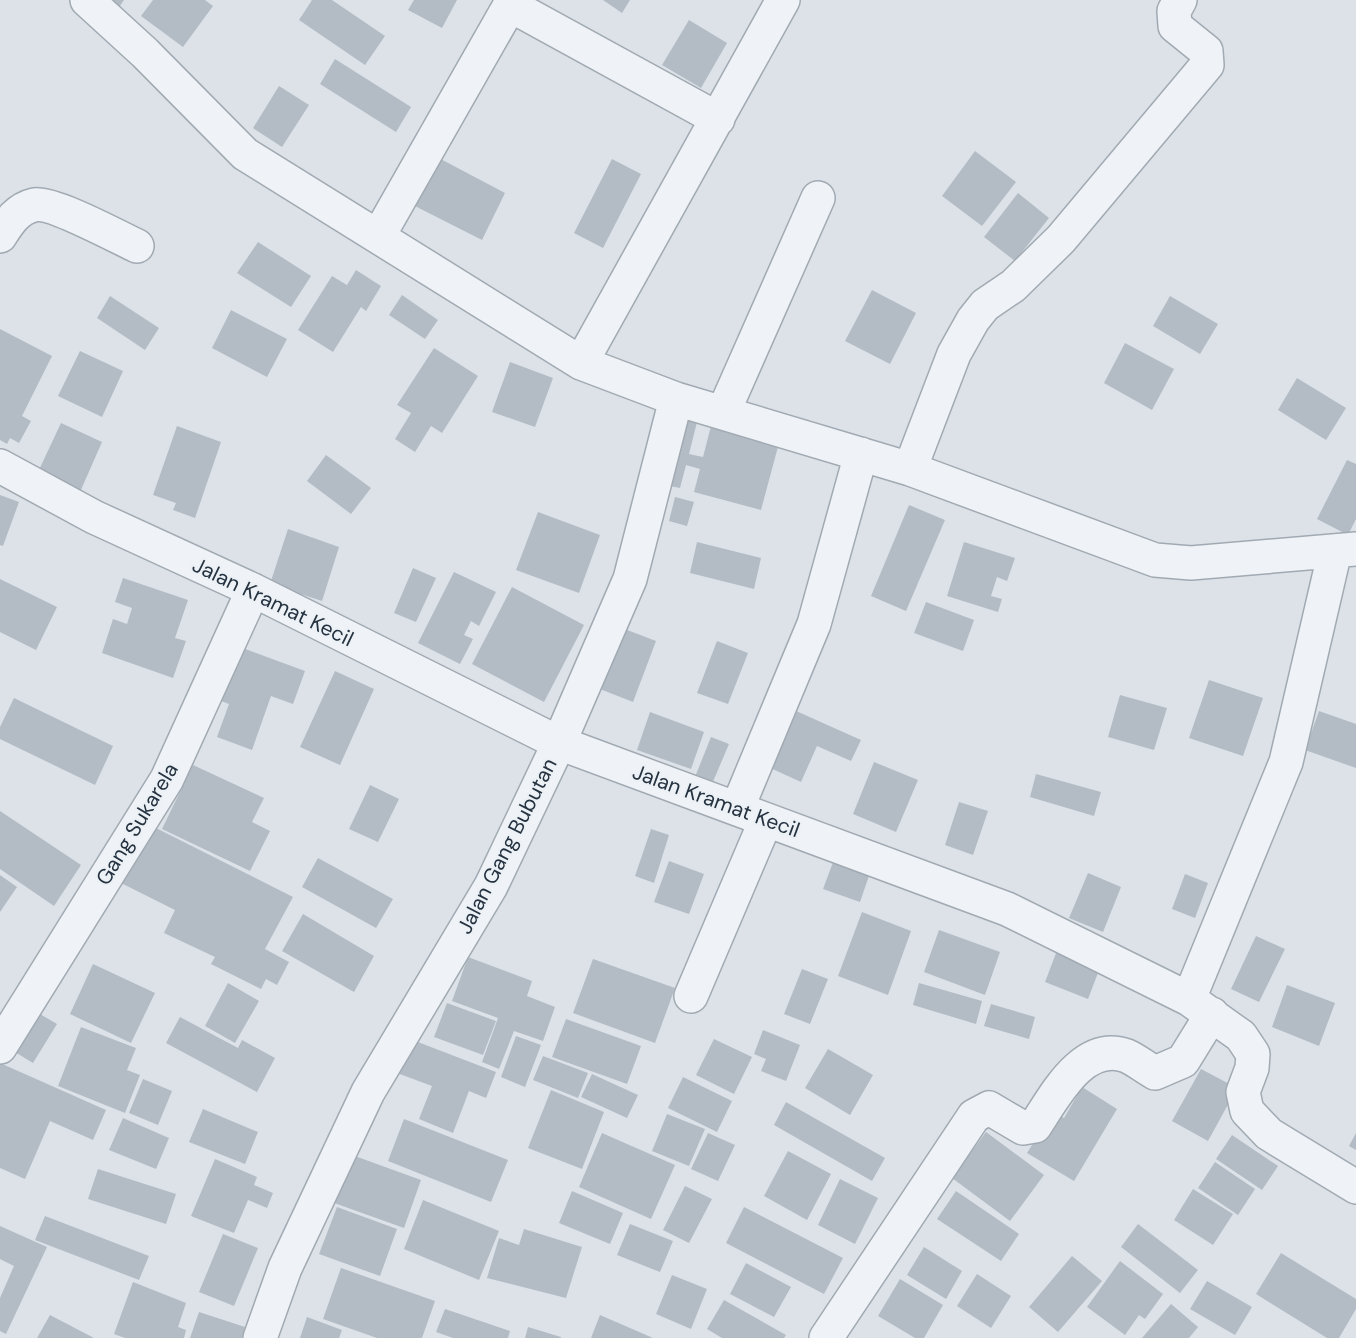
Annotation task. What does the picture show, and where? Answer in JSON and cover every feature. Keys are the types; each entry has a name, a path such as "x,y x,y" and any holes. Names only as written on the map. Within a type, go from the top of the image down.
{"street":[{"path":"87,0 145,53 245,154 379,235 581,363 676,399 910,469 1155,560 1191,563 1345,550 1286,762 1183,1061 1155,1073 1126,1056 1102,1053 1070,1073 1035,1126 1023,1128 989,1108 974,1116 826,1338"},
{"path":"581,363 783,0"},
{"path":"910,469 954,354 973,320 985,305 1013,286 1061,239 1207,65 1206,51 1175,26 1174,11 1180,0"},
{"path":"379,235 511,2 718,119"},
{"path":"723,413 819,198"},
{"path":"0,236 12,218 23,209 46,204 137,246"},
{"name":"Jalan Gang Bubutan","path":"260,1338 285,1268 368,1092 491,886 559,743 630,579 676,399"},
{"path":"691,996 814,624 861,454"},
{"name":"Jalan Kramat Kecil","path":"0,466 94,517 253,591 559,743 1007,909 1200,1007 1241,1036 1253,1054 1252,1068 1243,1092 1247,1111 1269,1134 1356,1187"},
{"name":"Gang Sukarela","path":"0,1047 167,779 253,591"}],"building":[{"path":"102,0 124,0 117,10"},
{"path":"153,0 205,0 213,6 183,47 141,16"},
{"path":"312,0 332,0 385,36 365,65 299,20"},
{"path":"414,0 457,0 442,28 408,10"},
{"path":"603,0 630,0 622,13"},
{"path":"689,20 727,43 701,88 662,65"},
{"path":"335,59 411,107 396,132 320,84"},
{"path":"279,86 309,105 282,147 253,128"},
{"path":"975,151 1016,182 982,226 942,196"},
{"path":"433,155 505,193 482,240 409,203"},
{"path":"612,159 641,174 603,248 574,233"},
{"path":"1018,193 1049,218 1015,261 984,237"},
{"path":"258,242 311,276 291,307 237,273"},
{"path":"356,270 381,286 366,311 361,307 333,352 298,330 332,276 347,285"},
{"path":"872,290 916,313 890,364 845,341"},
{"path":"402,295 438,320 425,339 389,315"},
{"path":"110,296 159,328 145,350 97,318"},
{"path":"1170,296 1218,324 1200,354 1153,326"},
{"path":"231,310 287,339 267,377 212,348"},
{"path":"0,329 52,356 22,416 31,421 19,443 10,438 7,444 0,440"},
{"path":"1125,343 1174,369 1152,410 1104,383"},
{"path":"434,348 478,376 442,433 431,426 415,452 395,439 411,413 397,405"},
{"path":"80,351 123,371 102,417 58,396"},
{"path":"510,362 553,378 535,427 492,412"},
{"path":"1297,378 1346,408 1326,440 1278,410"},
{"path":"677,417 697,422 689,454 703,457 711,426 779,443 761,510 694,492 700,469 686,465 680,488 659,484"},
{"path":"61,423 102,442 80,492 38,472"},
{"path":"177,426 221,442 195,518 173,510 176,503 153,495"},
{"path":"326,455 371,488 351,514 307,481"},
{"path":"1347,460 1356,464 1356,519 1348,535 1317,519"},
{"path":"0,495 19,502 3,546 0,545"},
{"path":"675,497 694,502 687,526 669,521"},
{"path":"909,505 945,520 906,611 871,596"},
{"path":"538,512 600,535 579,593 516,570"},
{"path":"288,529 339,547 322,601 270,584"},
{"path":"697,542 761,558 754,589 690,573"},
{"path":"964,542 1015,558 1007,581 997,577 991,596 1002,599 998,612 947,596"},
{"path":"413,568 436,578 416,622 394,613"},
{"path":"454,572 496,592 479,626 471,621 464,635 473,639 460,664 418,643"},
{"path":"123,578 188,600 175,638 186,641 173,678 102,653 113,619 127,624 132,608 115,602"},
{"path":"0,579 57,607 36,650 0,632"},
{"path":"512,587 584,625 544,702 472,664"},
{"path":"926,602 974,620 963,651 914,633"},
{"path":"622,628 656,641 633,702 600,689"},
{"path":"717,641 748,653 728,704 697,693"},
{"path":"240,647 305,671 293,704 271,696 252,750 217,737 229,704 221,701"},
{"path":"335,671 374,689 340,765 300,747"},
{"path":"1209,680 1263,698 1243,756 1189,738"},
{"path":"1120,695 1167,708 1154,750 1108,737"},
{"path":"14,698 113,746 95,785 0,739 0,727"},
{"path":"785,706 861,740 851,761 817,746 801,782 759,763"},
{"path":"1319,711 1356,724 1356,768 1305,750"},
{"path":"650,712 704,732 691,769 637,750"},
{"path":"711,737 729,744 712,784 695,777"},
{"path":"874,762 918,780 896,832 853,814"},
{"path":"193,765 264,798 252,822 270,831 250,871 162,829"},
{"path":"1036,774 1101,792 1094,816 1030,797"},
{"path":"370,785 399,799 378,842 349,829"},
{"path":"959,802 988,811 973,855 945,845"},
{"path":"0,811 81,865 54,906 0,869"},
{"path":"146,823 293,897 265,949 289,962 277,985 266,979 261,989 211,964 215,957 164,933 175,910 117,881"},
{"path":"651,829 669,835 654,883 635,876"},
{"path":"835,857 871,870 860,902 823,889"},
{"path":"318,858 393,899 376,928 302,887"},
{"path":"669,861 704,874 689,914 654,902"},
{"path":"1088,873 1121,887 1103,932 1069,918"},
{"path":"1185,874 1208,883 1195,918 1172,909"},
{"path":"0,875 17,887 0,912"},
{"path":"862,912 911,931 888,995 838,976"},
{"path":"303,914 374,956 354,992 282,951"},
{"path":"939,930 1000,952 985,995 924,972"},
{"path":"1256,936 1285,949 1259,1002 1231,989"},
{"path":"1058,948 1101,965 1088,999 1045,982"},
{"path":"468,957 532,981 527,996 555,1007 543,1041 514,1031 499,1069 482,1062 498,1018 452,1001"},
{"path":"593,959 675,988 655,1043 573,1013"},
{"path":"93,964 155,993 131,1043 70,1014"},
{"path":"802,969 828,979 810,1024 784,1014"},
{"path":"228,983 259,1001 235,1043 205,1026"},
{"path":"919,983 982,1001 976,1024 913,1005"},
{"path":"1287,985 1335,1003 1319,1046 1272,1027"},
{"path":"447,1003 496,1021 483,1055 434,1037"},
{"path":"991,1004 1035,1017 1029,1039 984,1026"},
{"path":"28,1007 57,1024 33,1063 5,1046"},
{"path":"180,1017 238,1048 242,1040 275,1058 257,1092 166,1043"},
{"path":"566,1019 641,1046 627,1084 552,1057"},
{"path":"81,1027 136,1048 127,1070 140,1075 125,1113 58,1086"},
{"path":"763,1030 800,1045 786,1081 761,1071 766,1059 754,1054"},
{"path":"516,1036 541,1045 525,1087 501,1077"},
{"path":"410,1039 496,1072 486,1098 469,1091 453,1133 419,1119 432,1086 397,1073"},
{"path":"714,1039 752,1057 734,1094 696,1075"},
{"path":"828,1049 873,1075 850,1115 805,1088"},
{"path":"543,1056 588,1073 578,1098 533,1080"},
{"path":"0,1063 106,1110 93,1140 50,1121 25,1179 0,1168"},
{"path":"1201,1069 1237,1088 1208,1141 1172,1121"},
{"path":"592,1074 638,1095 627,1118 581,1097"},
{"path":"683,1077 732,1101 717,1132 668,1108"},
{"path":"143,1079 172,1091 158,1125 129,1113"},
{"path":"1082,1087 1117,1109 1074,1181 1027,1153 1053,1111 1064,1118"},
{"path":"551,1090 604,1112 582,1169 528,1148"},
{"path":"786,1102 885,1158 872,1181 774,1125"},
{"path":"203,1109 258,1132 245,1164 189,1142"},
{"path":"667,1114 705,1129 689,1166 652,1151"},
{"path":"123,1118 169,1138 156,1169 109,1150"},
{"path":"404,1119 508,1160 491,1202 388,1161"},
{"path":"986,1132 1044,1175 1010,1221 952,1178"},
{"path":"602,1133 675,1165 651,1219 579,1187"},
{"path":"708,1133 735,1145 718,1181 691,1169"},
{"path":"1356,1133 1356,1150 1349,1146"},
{"path":"1232,1135 1278,1166 1262,1190 1216,1159"},
{"path":"341,1151 421,1180 404,1228 323,1199"},
{"path":"788,1151 831,1174 807,1220 764,1196"},
{"path":"215,1159 257,1177 254,1185 273,1193 267,1208 248,1200 234,1233 191,1216"},
{"path":"1215,1162 1255,1189 1238,1215 1198,1188"},
{"path":"98,1169 176,1194 166,1224 88,1199"},
{"path":"840,1179 878,1198 855,1244 818,1225"},
{"path":"685,1186 712,1199 689,1243 663,1230"},
{"path":"1193,1189 1233,1214 1213,1245 1174,1220"},
{"path":"572,1191 623,1213 610,1244 559,1223"},
{"path":"956,1191 1019,1234 1001,1261 937,1219"},
{"path":"423,1200 499,1231 479,1280 404,1249"},
{"path":"337,1207 397,1229 380,1276 319,1254"},
{"path":"744,1207 843,1258 824,1294 726,1243"},
{"path":"45,1216 149,1256 139,1280 35,1240"},
{"path":"630,1224 673,1241 660,1272 617,1255"},
{"path":"1138,1224 1198,1270 1180,1293 1121,1247"},
{"path":"0,1226 47,1247 6,1334 0,1331 0,1298 14,1266 0,1259"},
{"path":"524,1229 582,1247 566,1298 487,1278 499,1238 519,1245"},
{"path":"223,1234 258,1248 234,1306 199,1292"},
{"path":"924,1247 962,1271 946,1299 907,1275"},
{"path":"1281,1253 1356,1299 1356,1309 1339,1338 1327,1338 1256,1294"},
{"path":"1072,1256 1102,1281 1058,1332 1029,1307"},
{"path":"1120,1261 1163,1294 1145,1319 1139,1315 1125,1335 1087,1307"},
{"path":"746,1263 791,1287 774,1317 730,1294"},
{"path":"341,1268 435,1301 422,1338 377,1338 323,1319"},
{"path":"977,1274 1011,1296 991,1328 957,1306"},
{"path":"672,1275 707,1289 691,1329 656,1314"},
{"path":"900,1279 943,1305 924,1338 915,1338 878,1316"},
{"path":"1207,1281 1252,1307 1235,1335 1190,1309"},
{"path":"133,1282 186,1303 178,1327 186,1330 184,1338 125,1338 114,1334"},
{"path":"724,1300 786,1335 784,1338 722,1338 707,1329"},
{"path":"1171,1304 1198,1327 1189,1338 1142,1338"},
{"path":"445,1309 510,1331 508,1338 453,1338 436,1332"},
{"path":"199,1312 245,1327 242,1338 190,1338"},
{"path":"50,1315 94,1338 37,1338"},
{"path":"600,1315 653,1338 591,1338"},
{"path":"307,1317 342,1330 339,1338 300,1338"},
{"path":"528,1327 561,1337 561,1338 525,1338"}]}
